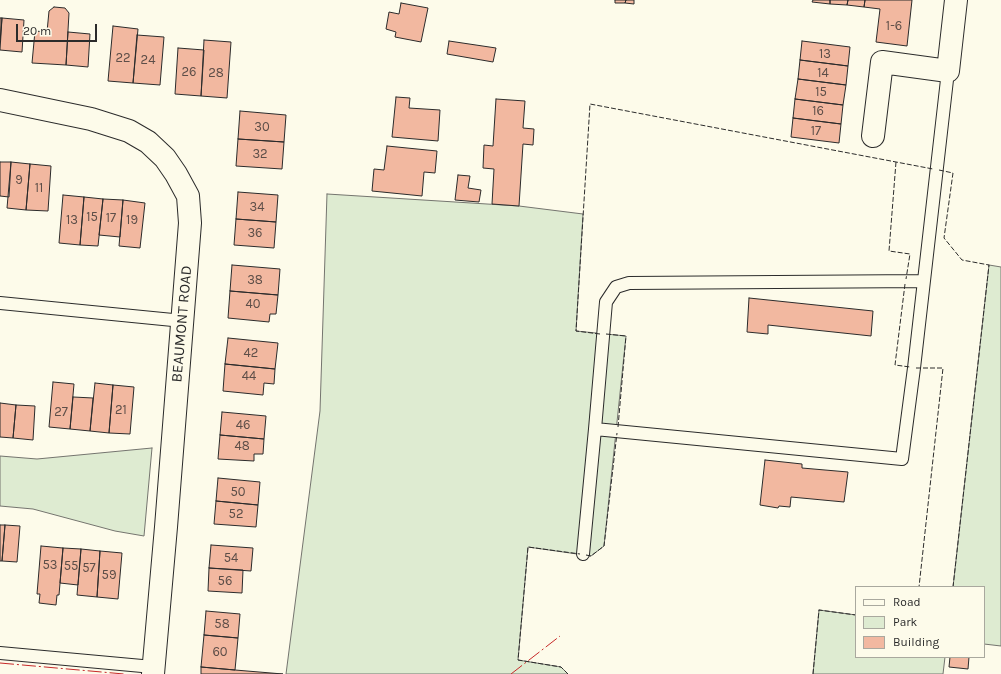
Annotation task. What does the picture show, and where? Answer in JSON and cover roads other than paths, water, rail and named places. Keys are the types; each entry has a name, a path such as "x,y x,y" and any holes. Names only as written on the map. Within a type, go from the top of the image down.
{"street":[{"path":"873,136 882,62 948,71 956,0"},
{"name":"BEAUMONT ROAD","path":"0,100 91,119 129,131 148,142 165,158 188,196 190,223 183,321 153,671"}],"lane":[{"path":"596,429 902,459 948,71"},
{"path":"583,554 596,429 606,302 616,287 629,283 924,281"},
{"path":"0,303 183,321"},
{"path":"0,653 153,671"}]}
